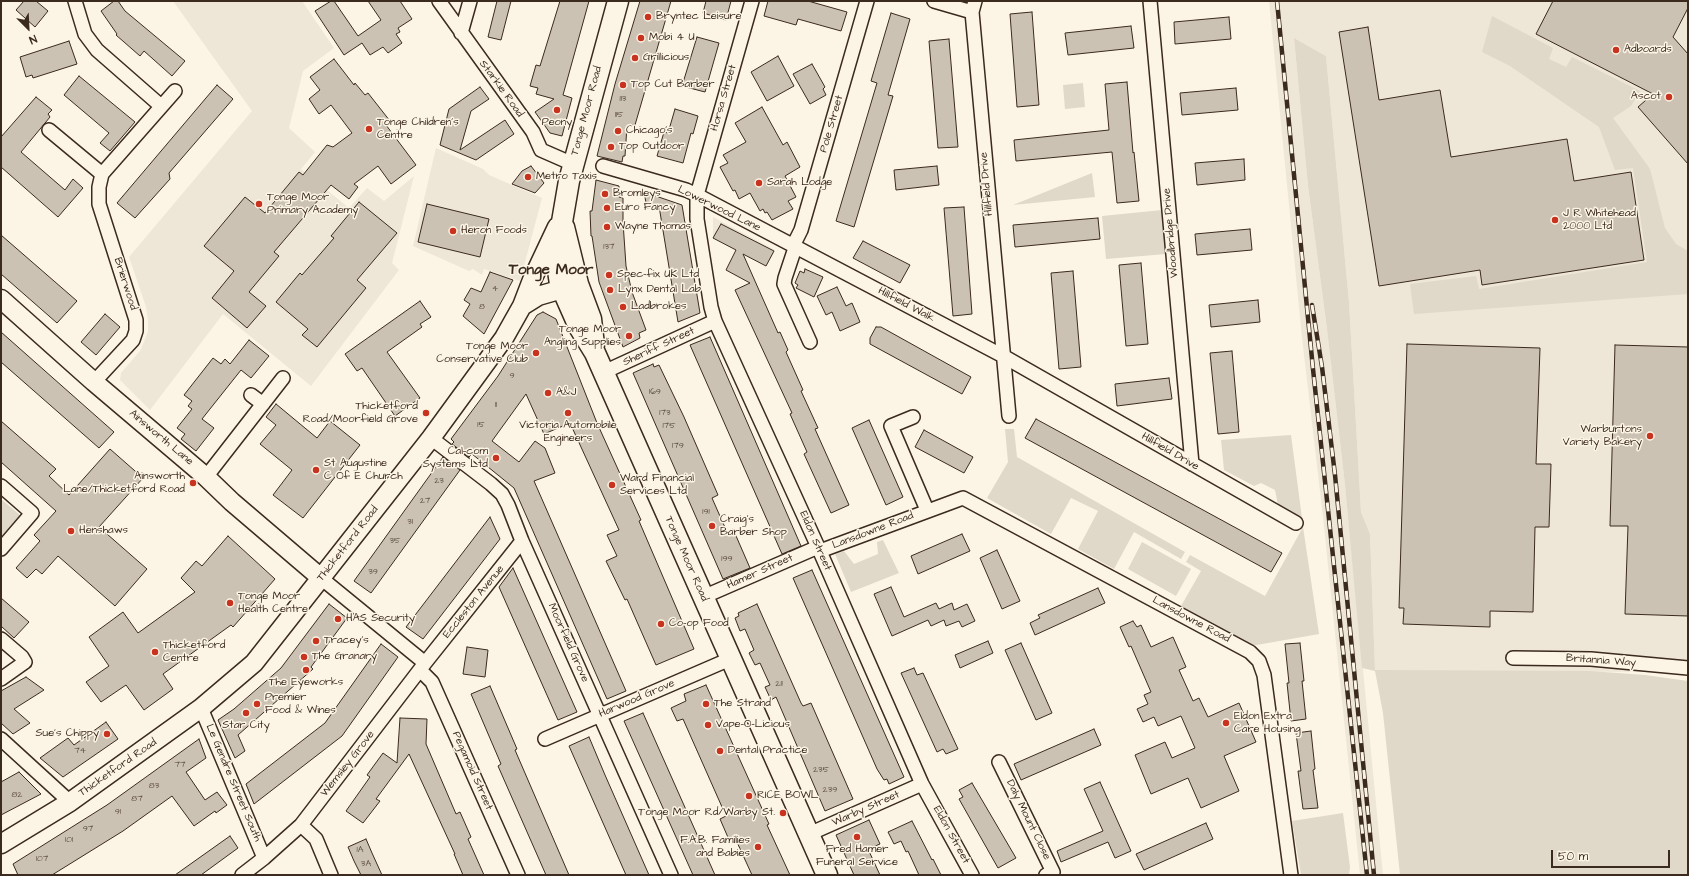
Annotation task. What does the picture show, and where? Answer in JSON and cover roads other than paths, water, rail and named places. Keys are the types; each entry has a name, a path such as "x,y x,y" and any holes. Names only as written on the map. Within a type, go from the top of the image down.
{"main road":[{"name":"Tonge Moor Road","path":"618,1 573,164 556,257 557,272 570,286 579,327 595,353 604,372 827,875"},
{"name":"Thicketford Road","path":"1,844 70,802 201,708 254,663 431,438 504,338 522,306 532,280 563,218"},
{"name":"Thicketford Road","path":"522,306 538,296 570,286"},
{"name":"Ainsworth Lane","path":"1,299 94,382 206,477 232,502 321,578"}],"street":[{"path":"75,1 85,34 97,50 161,106"},
{"name":"Starkie Road","path":"439,1 532,132 541,150 573,164"},
{"path":"462,33 470,1"},
{"name":"Horsa Street","path":"697,196 752,1"},
{"name":"Pole Street","path":"810,342 784,284 784,278 801,230 867,1"},
{"path":"934,1 974,7"},
{"name":"Woodbridge Drive","path":"1150,1 1192,464"},
{"name":"Hillfield Drive","path":"974,7 1008,416"},
{"path":"49,130 102,174 174,91"},
{"name":"Lowerwood Lane","path":"603,166 686,190 808,254"},
{"name":"Brierwood","path":"94,382 133,340 136,330 136,320 99,204 99,187 102,174"},
{"name":"Eldon Street","path":"697,196 697,219 711,307 715,321 819,549 922,784 972,875"},
{"name":"Hillfield Walk","path":"808,254 1003,356"},
{"name":"Sheriff Street","path":"604,372 715,321"},
{"name":"Hillfield Drive","path":"1003,356 1296,523"},
{"path":"206,477 283,378"},
{"path":"251,395 263,404"},
{"name":"Lansdowne Road","path":"913,417 891,426 927,510"},
{"name":"Moorfield Grove","path":"431,438 502,494 671,875"},
{"path":"1,486 32,513 1,549"},
{"name":"Lansdowne Road","path":"819,549 963,498 1250,652 1258,661 1264,675 1291,875"},
{"name":"Eccleston Avenue","path":"423,666 522,541"},
{"name":"Hamer Street","path":"703,597 819,549"},
{"name":"Pegamoid Street","path":"321,578 383,628 423,666 432,682 518,875"},
{"path":"1,639 25,660 25,663 1,679"},
{"name":"Britannia Way","path":"1513,658 1590,659 1688,668"},
{"name":"Harwood Grove","path":"545,740 730,659"},
{"name":"Wemsley Grove","path":"242,875 264,858 301,825 423,666"},
{"name":"Le Gendre Street South","path":"201,708 264,858"},
{"path":"1,739 70,802"},
{"name":"Daly Mount Close","path":"999,762 1053,872 1046,875"},
{"name":"Warby Street","path":"810,834 922,784"},
{"path":"301,825 316,839 331,875"}],"railway":[{"path":"1277,1 1313,369 1367,875"},
{"path":"1312,305 1322,367 1335,475 1374,875"}],"place":[{"name":"Bryntec Leisure","path":"648,17"},
{"name":"Mobi 4 U","path":"641,38"},
{"name":"Adboards","path":"1616,50"},
{"name":"Grillicious","path":"635,58"},
{"name":"Top Cut Barber","path":"623,85"},
{"name":"Ascot","path":"1669,97"},
{"name":"Peony","path":"557,110"},
{"name":"Tonge Children's Centre","path":"369,129"},
{"name":"Chicago's","path":"618,131"},
{"name":"Top Outdoor","path":"611,147"},
{"name":"Metro Taxis","path":"528,177"},
{"name":"Sarah Lodge","path":"759,183"},
{"name":"Bromleys","path":"605,194"},
{"name":"Tonge Moor Primary Academy","path":"259,204"},
{"name":"Euro Fancy","path":"607,208"},
{"name":"J R Whitehead 2000 Ltd","path":"1555,220"},
{"name":"Wayne Thomas","path":"607,227"},
{"name":"Heron Foods","path":"453,231"},
{"name":"Spec-fix UK Ltd","path":"609,275"},
{"name":"Lynx Dental Lab","path":"610,290"},
{"name":"Ladbrokes","path":"623,307"},
{"name":"Tonge Moor Angling Supplies","path":"629,336"},
{"name":"Tonge Moor Conservative Club","path":"536,353"},
{"name":"A&J","path":"548,393"},
{"name":"Thicketford Road/Moorfield Grove","path":"426,413"},
{"name":"Victoria Automobile Engineers","path":"568,413"},
{"name":"Warburtons Variety Bakery","path":"1650,436"},
{"name":"Cal-com Systems Ltd","path":"496,458"},
{"name":"St Augustine C Of E Church","path":"316,470"},
{"name":"Ainsworth Lane/Thicketford Road","path":"193,483"},
{"name":"Ward Financial Services Ltd","path":"612,485"},
{"name":"Craig's Barber Shop","path":"712,526"},
{"name":"Henshaws","path":"71,531"},
{"name":"Tonge Moor Health Centre","path":"230,603"},
{"name":"HAS Security","path":"338,619"},
{"name":"Co-op Food","path":"661,624"},
{"name":"Tracey's","path":"316,641"},
{"name":"Thicketford Centre","path":"155,652"},
{"name":"The Granary","path":"304,657"},
{"name":"The Eyeworks","path":"306,670"},
{"name":"Premier Food & Wines","path":"257,704"},
{"name":"The Strand","path":"706,704"},
{"name":"Star City","path":"246,713"},
{"name":"Eldon Extra Care Housing","path":"1226,723"},
{"name":"Vape-O-Licious","path":"708,725"},
{"name":"Sue's Chippy","path":"107,734"},
{"name":"Dental Practice","path":"720,751"},
{"name":"RICE BOWL","path":"749,796"},
{"name":"Tonge Moor Rd/Warby St.","path":"783,813"},
{"name":"Fred Hamer Funeral Service","path":"857,837"},
{"name":"F.A.B. Families and Babies","path":"758,847"}],"district":[{"name":"Tonge Moor","path":"551,271"}]}
